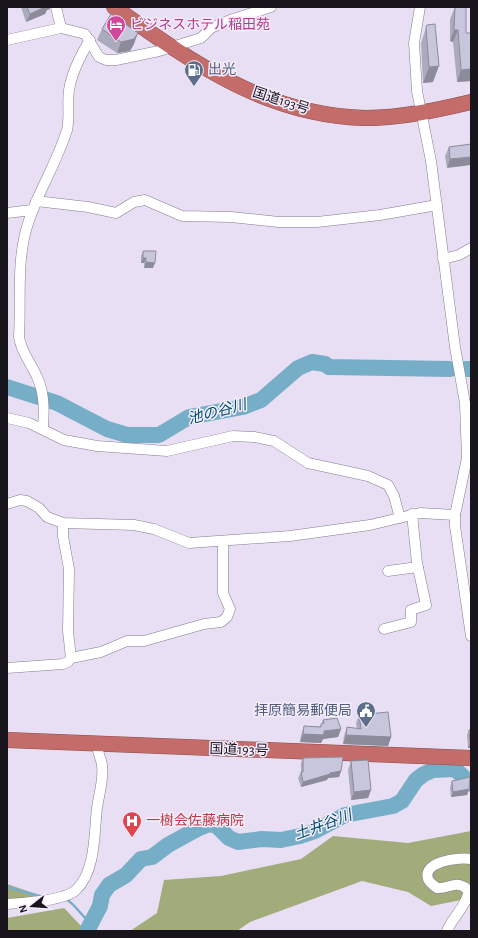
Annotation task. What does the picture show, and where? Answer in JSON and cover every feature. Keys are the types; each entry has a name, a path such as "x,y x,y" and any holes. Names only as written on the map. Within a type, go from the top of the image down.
{"highway":[{"name":"国道193号","path":"114,7 171,47 224,79 263,97 292,107 329,115 366,118 423,112 471,102"},
{"name":"国道193号","path":"7,740 98,745 471,758"}],"street":[{"path":"56,7 61,28"},
{"path":"7,40 61,28 85,34 99,56 106,60 116,60 159,51 201,38 211,28 230,20 271,7"},
{"path":"420,7 414,43 417,91 423,112 437,205 455,347 465,403 467,458 455,515 455,526 471,636"},
{"path":"43,430 43,399 38,378 20,346 19,337 20,277 24,236 34,205 51,170 67,128 69,90 78,58 90,40"},
{"path":"7,213 34,205 88,207 116,213 134,202 145,200 182,216 232,217 279,222 317,222 380,215 437,205"},
{"path":"443,260 459,255 471,248"},
{"path":"7,418 28,423 64,440 97,446 167,451 233,436 254,437 274,441 308,463 368,476 388,485 394,496 400,518"},
{"path":"7,504 20,500 27,501 39,508 47,517 63,523 134,525 154,529 190,543 328,531 370,525 420,513 455,515"},
{"path":"384,629 411,622 411,610 426,605 418,566 412,514"},
{"path":"63,523 63,536 69,569 68,631 71,658"},
{"path":"7,668 63,664 68,662 71,658 101,652 127,641 144,641 204,624 221,622 227,617 230,609 223,593 223,541"},
{"path":"388,571 418,566"},
{"path":"7,904 53,898 67,894 76,890 84,877 94,850 102,765 97,754 98,745"},
{"path":"447,931 451,921 467,900 468,890 463,885 458,884 437,888 429,882 427,874 428,870 445,861 471,859"}],"green space":[{"path":"471,831 471,898 431,906 408,892 362,881 250,922 237,931 130,931 157,913 164,880 221,876 301,859 333,836 408,843"},
{"path":"7,884 39,895 7,904"},
{"path":"64,908 86,931 7,931 7,918"}],"building":[{"path":"27,7 45,7 30,14"},
{"path":"455,7 466,7 466,33 471,33 471,69 461,70 458,30 454,30"},
{"path":"111,14 138,33 134,39 121,42 102,29"},
{"path":"435,24 439,66 429,67 426,27 427,25"},
{"path":"471,144 471,157 450,159 449,147"},
{"path":"143,251 156,251 155,263 146,262 146,258 143,258"},
{"path":"388,712 391,737 346,735 347,727 361,729 359,715"},
{"path":"337,718 341,729 324,731 324,735 303,734 304,726 321,727 321,724 324,723 323,720"},
{"path":"471,729 471,742 470,742 469,730"},
{"path":"343,757 341,771 303,782 301,772 303,772 303,758"},
{"path":"368,760 371,790 354,792 351,761"},
{"path":"470,777 469,789 453,792 452,781"}],"waterway":[{"name":"池の谷川","path":"7,387 57,403 107,429 127,435 159,435 189,417 243,407 261,400 298,368 312,362 325,364 329,367 450,369"},
{"name":"池の谷川","path":"466,369 471,369"},
{"name":"土井谷川","path":"87,931 100,906 102,895 109,885 126,875 141,859 152,857 168,845 209,824 217,826 229,838 238,842 262,839 281,840 315,831 345,815 393,806 402,801 416,780 433,770 455,769 471,784"},
{"path":"7,887 43,897"},
{"path":"66,899 73,904 91,923"}],"place":[{"name":"ビジネスホテル稲田苑","path":"116,42"},
{"name":"出光","path":"194,87"},
{"name":"拝原簡易郵便局","path":"366,728"},
{"name":"一樹会佐藤病院","path":"132,838"}]}
